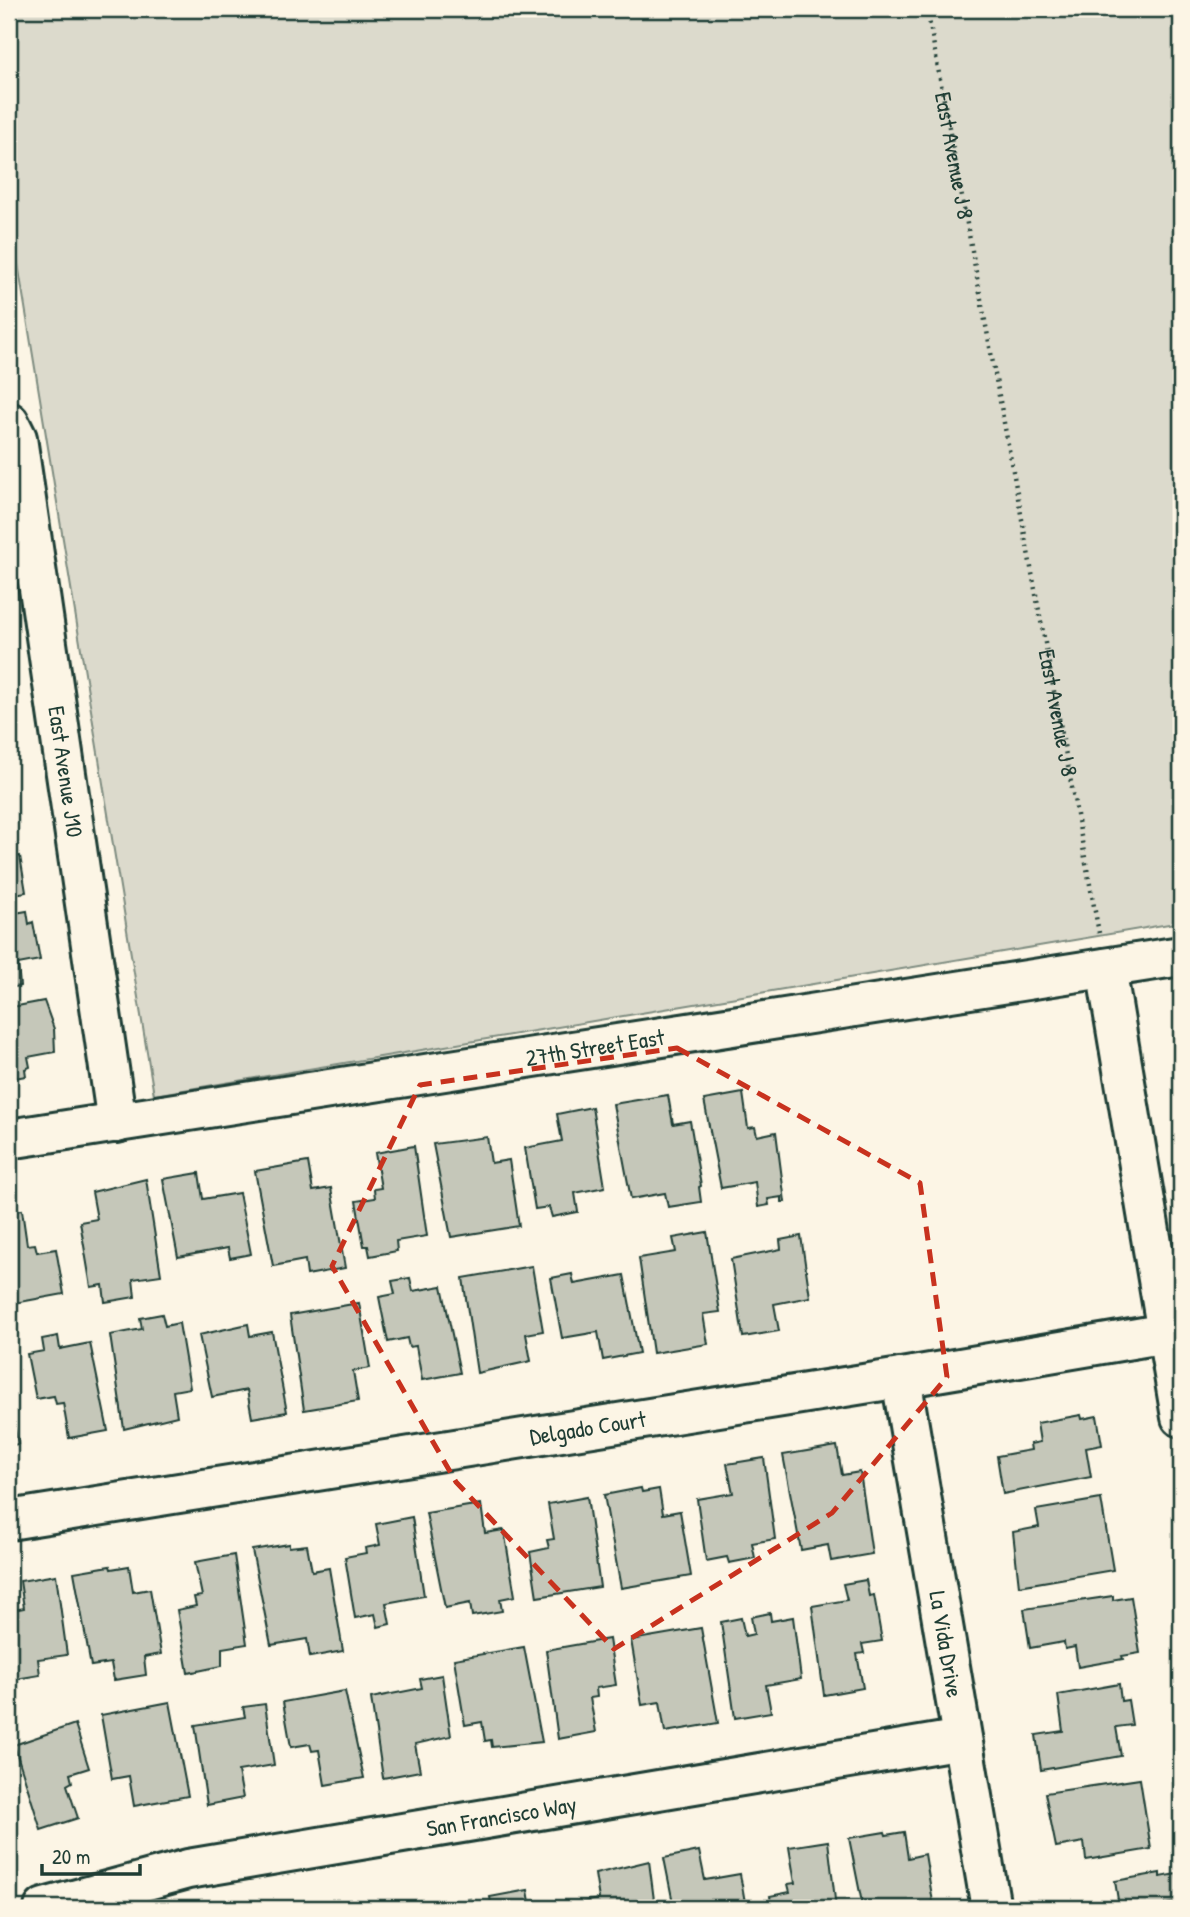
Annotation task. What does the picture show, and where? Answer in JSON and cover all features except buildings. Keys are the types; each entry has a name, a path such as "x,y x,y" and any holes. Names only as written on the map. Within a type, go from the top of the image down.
{"street":[{"name":"East Avenue J10","path":"9,422 17,438 117,1123"},
{"name":"27th Street East","path":"9,1139 1181,956"},
{"path":"1106,968 1181,1417"},
{"name":"Delgado Court","path":"9,1520 1167,1333"},
{"name":"La Vida Drive","path":"901,1378 991,1908"},
{"name":"San Francisco Way","path":"44,1908 188,1869 962,1739"}],"path":[{"name":"East Avenue J 8","path":"927,9 1106,968"}],"highlighted area":[{"path":"677,1048 920,1183 947,1377 832,1513 614,1649 456,1482 332,1266 420,1085"}],"shaded area":[{"path":"9,9 1181,9 1181,922 154,1095 9,209"}]}
